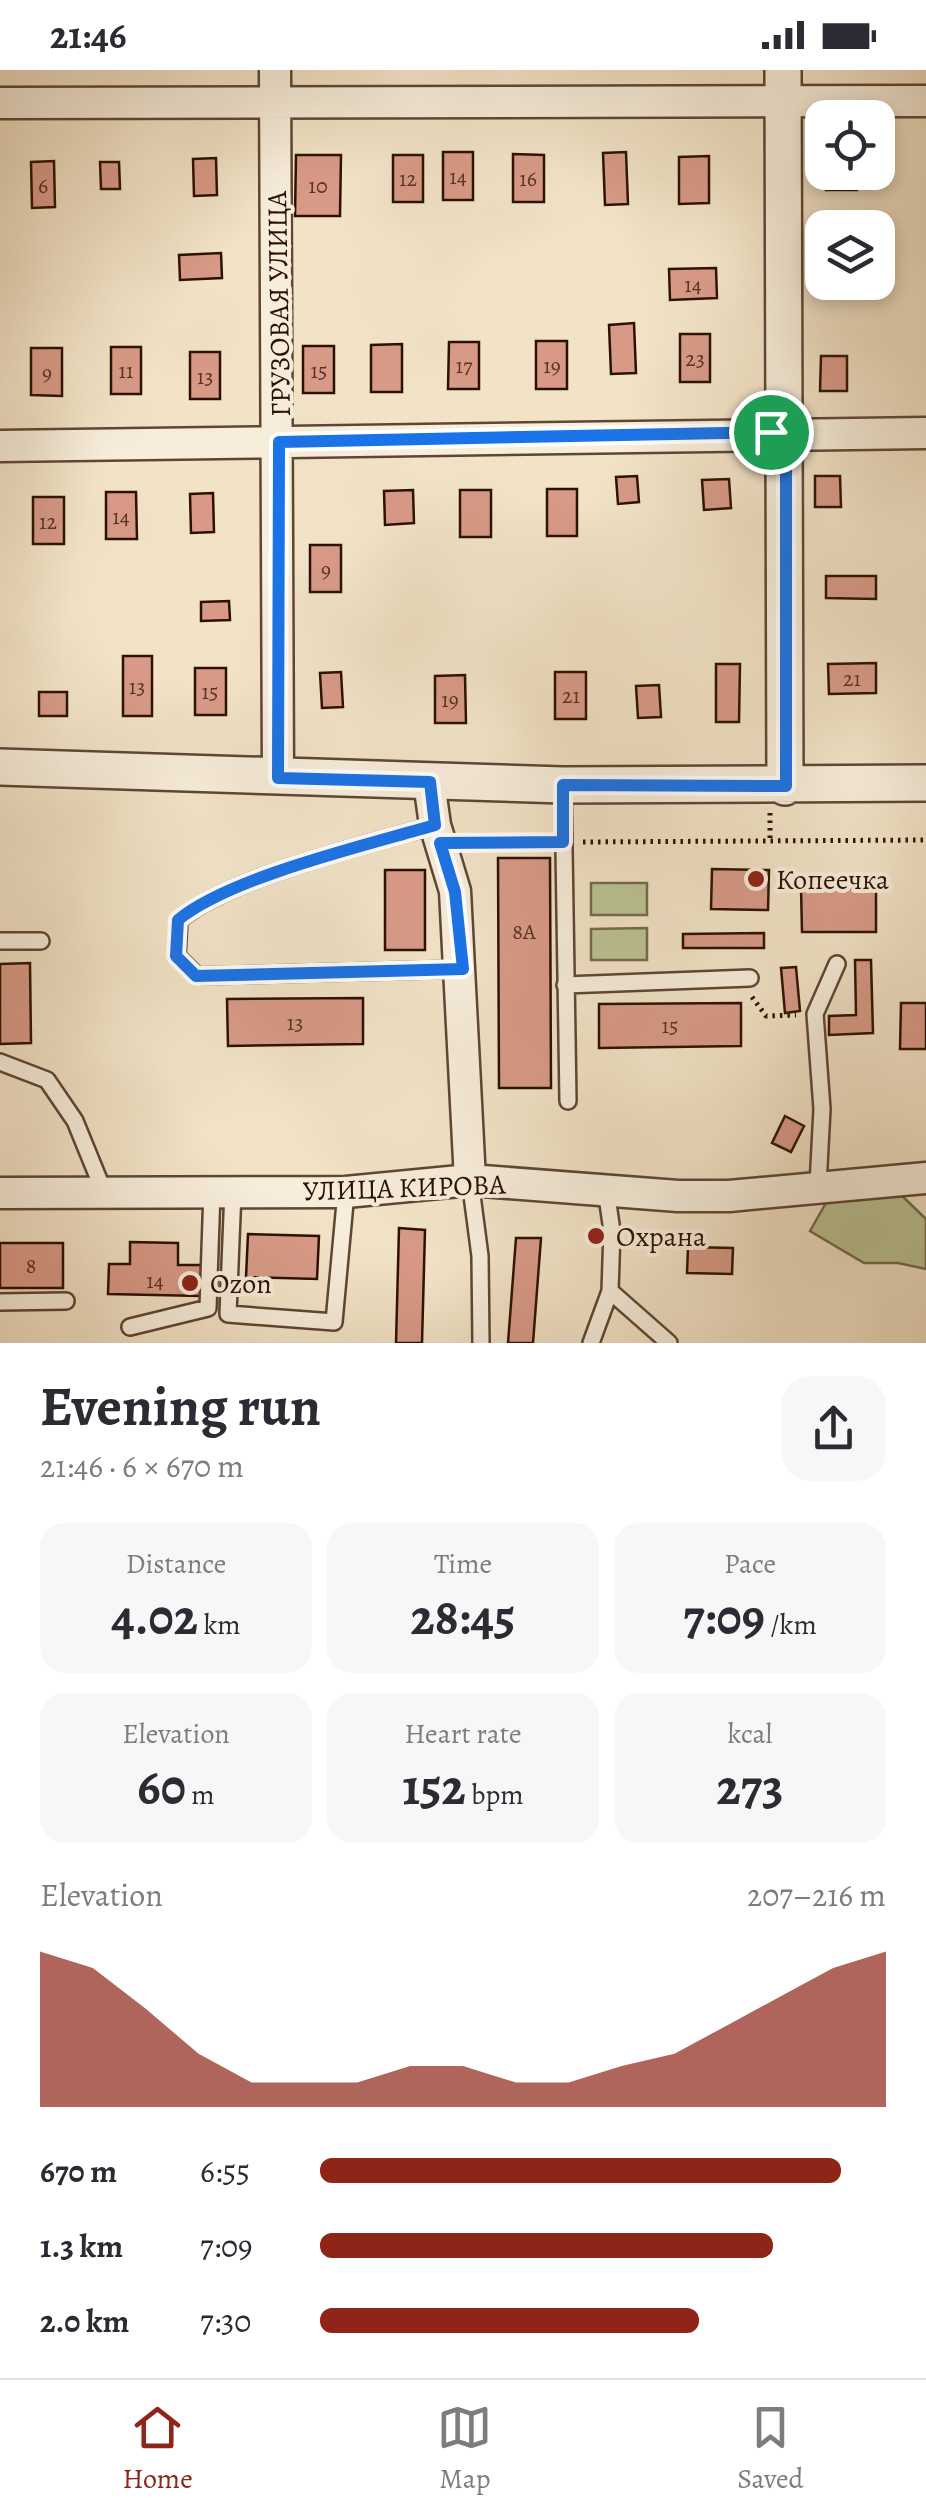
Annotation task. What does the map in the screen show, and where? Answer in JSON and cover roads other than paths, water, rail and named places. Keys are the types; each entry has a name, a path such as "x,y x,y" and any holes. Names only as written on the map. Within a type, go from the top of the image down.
{"street":[{"name":"ГРУЗОВАЯ УЛИЦА","path":"275,70 278,778"},
{"path":"783,85 786,786"},
{"path":"0,104 275,104 783,85 926,101"},
{"path":"0,446 786,432 926,434"},
{"path":"0,767 563,785 926,783"},
{"path":"430,782 437,834 455,892 463,969 470,1180"},
{"name":"УЛИЦА КИРОВА","path":"0,1194 346,1192 470,1180 729,1196 926,1178"}],"lane":[{"path":"563,785 568,1101"},
{"path":"437,834 298,866 197,904 178,920 176,956 196,976 463,969"},
{"path":"0,941 41,942"},
{"path":"818,1185 822,1109 815,1014 837,964"},
{"path":"565,985 744,978"},
{"path":"0,1062 47,1080 75,1121 104,1192"},
{"path":"470,1180 480,1256 481,1343"},
{"path":"591,1343 610,1291 612,1231 606,1190"},
{"path":"222,1191 228,1314 334,1322 346,1192"},
{"path":"130,1327 208,1308 222,1191"},
{"path":"610,1291 669,1343"},
{"path":"0,1302 66,1301"}],"place":[{"name":"Копеечка","path":"756,879"},
{"name":"Охрана","path":"596,1236"},
{"name":"Ozon","path":"190,1283"}]}
